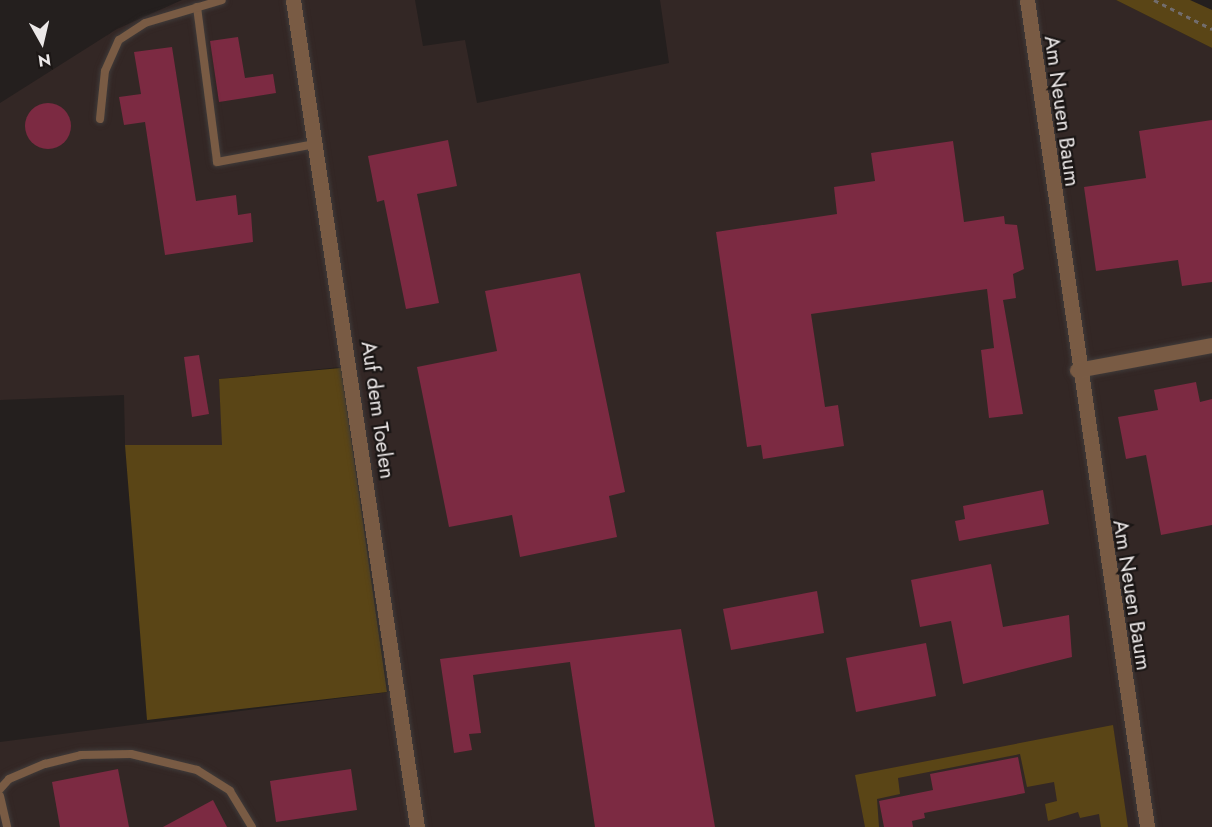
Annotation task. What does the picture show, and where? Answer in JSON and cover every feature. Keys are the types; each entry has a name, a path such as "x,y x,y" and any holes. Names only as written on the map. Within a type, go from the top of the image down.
{"street":[{"name":"Auf dem Toelen","path":"293,0 417,827"},
{"name":"Am Neuen Baum","path":"1027,0 1077,370 1147,827"},
{"path":"1077,370 1212,345"}],"lane":[{"path":"100,119 105,71 119,40 145,23 222,0"},
{"path":"197,7 218,162 315,144"},
{"path":"0,789 9,779 45,764 81,755 131,754 197,770 230,791 252,827"},
{"path":"0,796 7,827"}],"path":[{"path":"1155,0 1212,29"}],"shaded area":[{"path":"182,0 415,0 423,46 465,40 477,103 669,63 660,0 1116,0 1212,48 1212,827 0,827 0,742 389,692 341,367 219,379 223,445 125,445 124,395 0,400 0,103 117,29"},
{"path":"1116,0 1190,0 1212,10 1212,48"},
{"path":"341,368 387,692 147,720 125,445 222,445 219,379"},
{"path":"1113,725 1128,827 1101,827 1099,814 1080,818 1078,812 1048,821 1045,804 1057,801 1054,782 1027,787 1020,754 898,778 900,794 877,799 879,827 865,827 855,775"}],"building":[{"path":"238,37 245,78 273,74 276,93 219,102 210,41"},
{"path":"172,47 196,201 236,195 238,215 251,213 253,242 165,255 145,122 124,125 119,97 141,94 134,52"},
{"path":"48,103 64,110 71,126 64,142 48,149 32,142 25,126 32,110"},
{"path":"1212,120 1212,282 1182,286 1178,260 1096,271 1084,187 1146,178 1139,131"},
{"path":"448,140 457,186 417,194 439,303 406,309 384,200 377,202 368,156"},
{"path":"953,141 964,222 1004,216 1005,224 1017,225 1024,269 1013,274 1016,298 1003,300 1023,414 989,418 981,350 994,348 987,289 811,314 825,407 838,405 844,446 763,459 761,445 747,447 716,232 837,214 834,187 875,181 871,153"},
{"path":"580,273 625,492 609,496 617,537 520,557 512,515 449,527 417,367 497,351 485,291"},
{"path":"199,355 209,414 192,417 184,357"},
{"path":"1196,382 1200,402 1212,399 1212,525 1161,535 1146,455 1126,459 1118,417 1158,410 1154,390"},
{"path":"1043,490 1049,524 959,541 955,521 965,519 963,506"},
{"path":"991,564 1003,627 1069,615 1072,657 963,684 951,621 920,627 911,580"},
{"path":"817,591 824,633 731,650 723,609"},
{"path":"681,629 715,827 595,827 570,662 473,675 481,733 469,734 472,750 454,753 440,659"},
{"path":"926,643 936,696 856,712 846,658"},
{"path":"1018,757 1025,793 924,813 925,818 912,821 913,827 884,827 879,801 933,790 930,774"},
{"path":"118,769 129,827 60,827 52,782"},
{"path":"351,769 357,810 276,822 270,781"},
{"path":"213,800 227,827 163,827"}]}
